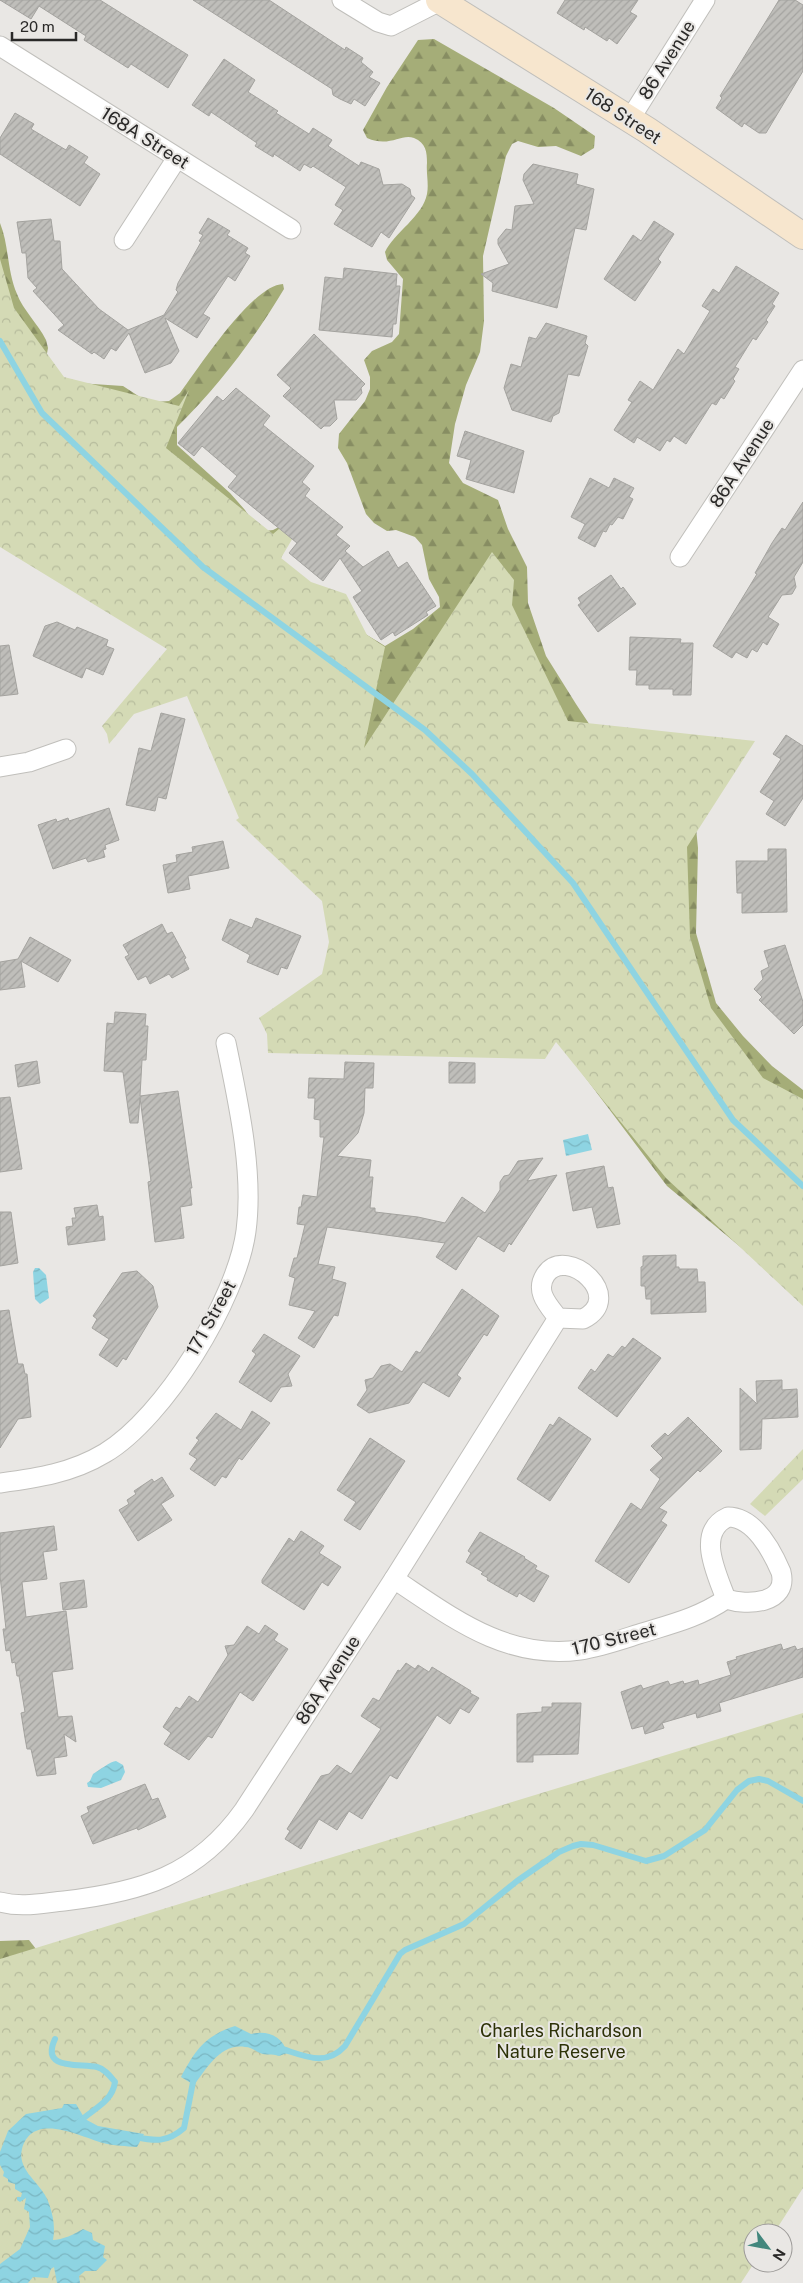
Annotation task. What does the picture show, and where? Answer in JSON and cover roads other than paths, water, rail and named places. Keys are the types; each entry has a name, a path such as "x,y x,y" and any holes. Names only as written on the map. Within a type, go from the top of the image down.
{"main road":[{"name":"168 Street","path":"440,0 630,119 803,236"}],"street":[{"name":"168 Street","path":"342,0 378,22 391,26 440,0"},
{"name":"86 Avenue","path":"630,119 705,0"},
{"name":"168A Street","path":"0,46 291,228"},
{"path":"124,240 177,158"},
{"name":"86A Avenue","path":"680,556 803,370"},
{"path":"0,767 29,762 66,749"},
{"name":"171 Street","path":"0,1483 51,1476 96,1458 124,1440 144,1423 160,1403 226,1298 243,1249 248,1206 245,1157 226,1043"},
{"name":"86A Avenue","path":"0,1902 18,1905 108,1895 136,1888 173,1874 212,1848 244,1810 394,1579 558,1318"},
{"path":"728,1517 737,1518 750,1524 781,1572 782,1583 778,1593 766,1600 738,1602 726,1599 710,1547 710,1535 714,1527 728,1517"},
{"name":"170 Street","path":"394,1579 487,1636 520,1648 546,1652 580,1650 605,1645 705,1614 726,1599"}],"water":[{"path":"588,1134 592,1150 566,1156 563,1140"},
{"path":"35,1268 39,1268 46,1275 49,1298 40,1304 35,1299 33,1272"},
{"path":"116,1761 123,1765 125,1772 121,1780 101,1788 88,1787 87,1783 93,1774"},
{"path":"235,2026 251,2034 263,2033 278,2038 287,2053 279,2056 260,2053 245,2047 236,2047 221,2053 194,2085 181,2077 191,2059 202,2045 215,2035"},
{"path":"64,2104 76,2104 85,2119 98,2126 144,2134 137,2147 107,2144 57,2129 46,2129 36,2131 27,2138 22,2149 22,2162 42,2190 50,2206 54,2223 53,2240 83,2229 92,2233 93,2240 105,2246 103,2257 107,2260 96,2271 85,2271 79,2276 80,2283 57,2283 54,2267 51,2269 48,2278 33,2277 28,2283 0,2283 0,2264 20,2249 30,2227 29,2212 24,2209 26,2198 20,2202 17,2200 17,2197 21,2197 22,2193 15,2189 15,2184 8,2182 8,2179 3,2176 4,2172 0,2165 0,2152 8,2131 26,2114 62,2108"}],"waterway":[{"path":"0,341 42,413 203,567 425,730 472,774 573,883 733,1120 803,1186"},
{"path":"279,2048 314,2058 330,2057 337,2053 345,2046 400,1954 464,1924 517,1881 559,1852 581,1844 593,1845 646,1861 664,1856 705,1830 737,1790 749,1781 759,1779 768,1781 803,1801"},
{"path":"55,2039 52,2049 53,2056 57,2061 64,2064 100,2068 115,2082 106,2101 78,2123"},
{"path":"135,2137 161,2140 178,2133 184,2128 194,2077"}],"park label":[{"name":"Charles Richardson Nature Reserve","path":"561,2041"}]}
